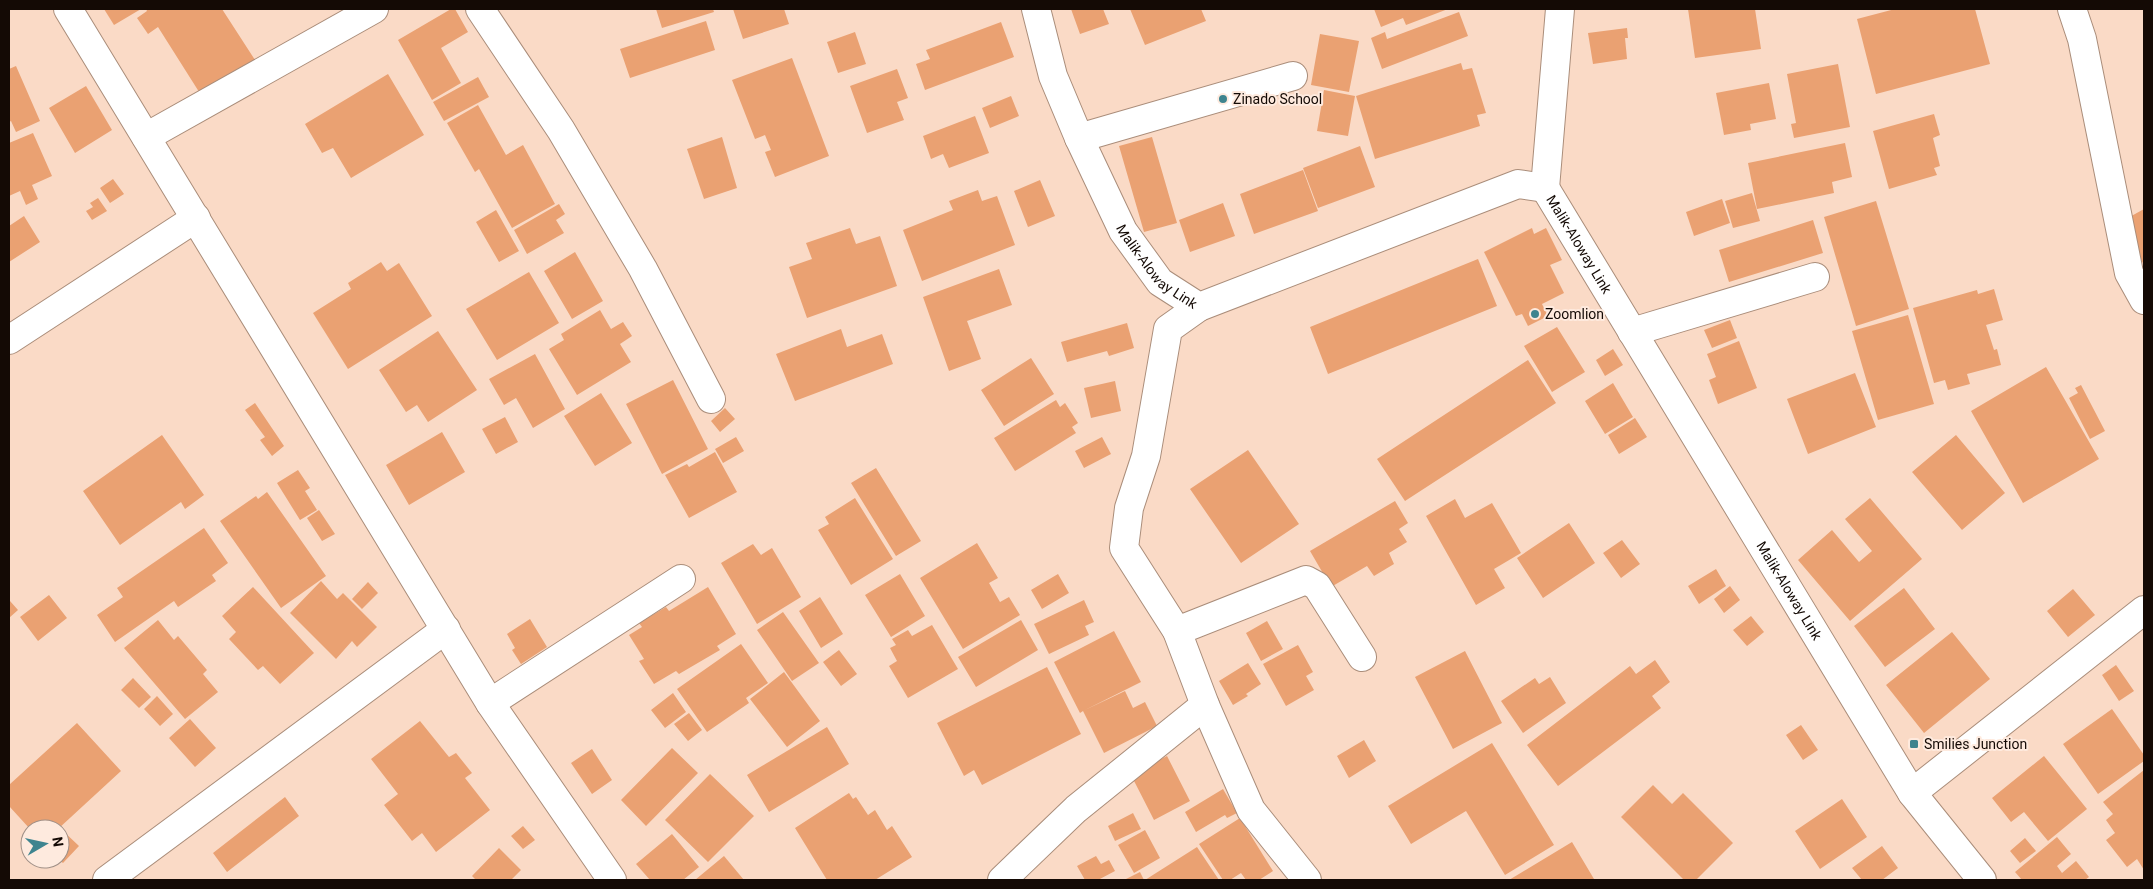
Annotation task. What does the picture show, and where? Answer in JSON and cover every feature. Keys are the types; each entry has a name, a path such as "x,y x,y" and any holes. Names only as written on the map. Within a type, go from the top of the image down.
{"street":[{"path":"68,9 490,703 612,880"},
{"path":"146,137 374,9"},
{"path":"480,9 561,130 643,269 711,399"},
{"name":"Malik-Aloway Link","path":"1036,9 1053,76 1078,138 1123,231 1160,282 1199,307 1518,184 1545,188 1912,793 1982,880"},
{"path":"1545,188 1560,9"},
{"path":"2072,9 2082,39 2129,273 2144,300"},
{"path":"1078,138 1292,76"},
{"path":"9,340 196,218"},
{"path":"1632,332 1816,276"},
{"path":"1199,307 1168,329 1146,456 1129,508 1124,548 1177,631 1205,705 1251,810 1306,880"},
{"path":"490,703 681,579"},
{"path":"1177,631 1306,580 1317,586 1362,657"},
{"path":"1912,793 2144,610"},
{"path":"107,880 446,629"},
{"path":"1002,880 1076,809 1205,705"}],"building":[{"path":"104,9 141,9 114,25"},
{"path":"146,9 222,9 255,60 201,95 158,27 148,34 137,18 147,11"},
{"path":"451,9 455,9 468,32 441,48 461,83 432,100 398,40"},
{"path":"656,9 713,9 714,12 662,28"},
{"path":"733,9 784,9 789,24 743,39"},
{"path":"1071,9 1103,9 1109,24 1080,34"},
{"path":"1130,9 1201,9 1206,21 1145,45"},
{"path":"1374,9 1448,9 1406,25 1403,18 1381,27"},
{"path":"1688,9 1755,9 1761,49 1695,58"},
{"path":"1895,9 1975,9 1990,64 1876,94 1857,19"},
{"path":"1459,12 1468,36 1382,69 1371,38 1385,32 1387,39"},
{"path":"706,21 715,50 630,78 620,49"},
{"path":"1001,22 1014,57 925,90 916,64 930,59 926,50"},
{"path":"1627,28 1628,38 1625,38 1627,59 1593,64 1588,33"},
{"path":"855,32 866,64 838,73 827,42"},
{"path":"1320,34 1359,41 1349,92 1311,85"},
{"path":"792,58 829,156 775,177 765,152 771,150 765,135 755,139 732,80"},
{"path":"1461,63 1463,70 1472,68 1486,113 1477,115 1480,126 1375,159 1356,96"},
{"path":"1838,64 1850,127 1794,138 1791,124 1796,123 1787,74"},
{"path":"16,66 40,121 16,132 11,121 9,122 9,69"},
{"path":"897,69 908,98 897,102 904,120 867,133 850,86"},
{"path":"388,74 424,135 351,178 333,148 322,153 305,124"},
{"path":"478,77 489,97 444,121 433,102"},
{"path":"1769,83 1776,119 1750,124 1751,130 1724,135 1716,93"},
{"path":"86,86 112,130 75,153 49,108"},
{"path":"1324,90 1355,96 1348,136 1317,131"},
{"path":"1011,96 1019,116 990,128 982,108"},
{"path":"478,105 506,155 523,145 555,204 512,228 479,169 475,172 447,123"},
{"path":"1934,114 1940,135 1933,138 1940,166 1934,168 1937,175 1889,189 1873,131"},
{"path":"975,116 989,153 949,168 943,154 931,159 923,136"},
{"path":"33,133 52,176 32,185 38,199 26,205 20,191 9,196 9,143"},
{"path":"722,137 737,188 704,199 687,149"},
{"path":"1152,137 1177,223 1144,232 1119,146"},
{"path":"1845,143 1852,177 1832,182 1834,193 1757,209 1748,163"},
{"path":"1360,146 1375,187 1318,208 1303,168"},
{"path":"1303,170 1318,211 1254,234 1240,194"},
{"path":"113,179 124,194 110,203 100,188"},
{"path":"1040,180 1055,216 1028,227 1014,191"},
{"path":"978,190 982,201 997,196 1015,245 922,281 903,230 953,210 949,201"},
{"path":"1752,193 1760,221 1733,228 1725,201"},
{"path":"98,198 107,211 92,220 86,211 93,207 90,203"},
{"path":"1722,199 1730,223 1694,236 1686,212"},
{"path":"1876,201 1909,309 1856,326 1824,217"},
{"path":"1223,203 1235,236 1190,252 1179,220"},
{"path":"559,204 565,214 556,220 564,233 527,254 514,230"},
{"path":"2144,209 2144,265 2131,241 2136,239 2126,219"},
{"path":"496,210 519,251 499,262 476,222"},
{"path":"24,216 40,242 9,262 9,226"},
{"path":"1813,220 1823,253 1729,282 1719,250"},
{"path":"850,228 856,244 880,236 897,286 807,318 789,267 812,259 806,243"},
{"path":"1532,228 1534,234 1546,228 1562,260 1550,265 1564,293 1542,304 1548,316 1528,326 1522,314 1516,316 1484,252"},
{"path":"575,252 603,301 572,319 544,271"},
{"path":"1478,259 1497,306 1328,374 1310,327"},
{"path":"381,262 387,271 399,263 432,316 348,369 313,313 351,289 348,283"},
{"path":"999,269 1012,305 967,321 981,359 949,371 923,297"},
{"path":"529,272 559,323 497,360 466,309"},
{"path":"1994,289 2003,320 1986,325 1994,350 1997,349 2001,365 1967,374 1970,384 1948,390 1945,380 1934,383 1913,308 1977,290 1978,294"},
{"path":"600,310 611,329 623,322 632,336 620,344 631,362 577,395 549,349 564,340 561,334"},
{"path":"1908,315 1934,404 1878,420 1852,331"},
{"path":"1730,320 1737,338 1712,348 1704,330"},
{"path":"1127,323 1134,348 1109,356 1107,351 1067,362 1061,342"},
{"path":"1557,327 1585,372 1552,392 1524,346"},
{"path":"841,329 847,347 882,334 893,364 795,401 776,354"},
{"path":"438,331 477,390 428,422 417,405 406,412 379,370"},
{"path":"1739,341 1757,388 1718,404 1709,380 1716,377 1707,354"},
{"path":"1613,349 1623,365 1605,376 1596,360"},
{"path":"535,354 565,409 533,428 516,398 504,405 489,379"},
{"path":"1031,358 1054,394 1004,426 981,390"},
{"path":"1528,360 1556,403 1405,501 1377,459"},
{"path":"2046,367 2099,459 2023,503 1971,411"},
{"path":"1855,373 1876,427 1808,454 1787,399"},
{"path":"673,380 708,449 662,474 626,404"},
{"path":"1115,381 1121,411 1091,418 1084,388"},
{"path":"1613,383 1633,417 1605,434 1585,401"},
{"path":"2081,385 2105,431 2090,439 2069,398 2078,393 2075,388"},
{"path":"601,393 632,443 595,466 564,416"},
{"path":"1056,400 1060,407 1065,403 1078,423 1072,427 1076,433 1015,471 994,438"},
{"path":"255,403 284,446 272,456 260,440 265,437 245,410"},
{"path":"725,408 735,419 720,432 711,421"},
{"path":"505,417 518,442 496,454 482,429"},
{"path":"1635,418 1647,437 1619,454 1608,435"},
{"path":"442,432 465,472 409,505 386,465"},
{"path":"162,435 204,495 185,509 181,502 120,545 83,491"},
{"path":"1956,435 2005,493 1962,530 1912,472"},
{"path":"736,437 744,451 723,463 715,449"},
{"path":"1102,437 1111,454 1084,468 1075,451"},
{"path":"1248,450 1299,524 1241,563 1190,489"},
{"path":"715,452 737,492 689,518 665,475 687,464 689,467"},
{"path":"876,468 921,541 896,556 851,483"},
{"path":"298,470 310,488 305,491 317,510 300,520 277,483"},
{"path":"267,492 326,576 281,608 220,521 256,496 258,499"},
{"path":"855,498 893,559 851,585 818,530 829,524 825,517"},
{"path":"1870,498 1922,559 1850,621 1798,560 1832,530 1859,562 1872,551 1845,519"},
{"path":"1455,499 1465,518 1492,503 1521,553 1494,569 1505,588 1476,605 1426,516"},
{"path":"1395,501 1408,523 1399,529 1407,542 1389,553 1394,564 1374,576 1367,566 1331,587 1310,551"},
{"path":"319,510 335,534 322,541 307,518"},
{"path":"1569,523 1595,563 1543,598 1517,558"},
{"path":"204,528 228,563 212,575 216,581 178,607 174,601 115,642 97,615 123,597 117,588"},
{"path":"1622,540 1640,564 1621,578 1603,553"},
{"path":"977,543 998,578 989,583 1000,602 1009,597 1020,615 963,649 920,578"},
{"path":"753,544 761,555 772,548 801,597 757,624 721,563"},
{"path":"1716,569 1726,586 1699,604 1688,586"},
{"path":"900,574 925,616 891,637 865,595"},
{"path":"1058,574 1069,593 1042,609 1031,590"},
{"path":"321,581 337,599 343,593 377,627 357,647 352,641 336,659 290,613"},
{"path":"368,582 378,593 362,609 352,599"},
{"path":"1730,586 1740,600 1724,613 1714,599"},
{"path":"253,587 314,653 280,684 263,666 258,670 229,639 236,632 222,616"},
{"path":"708,587 736,634 717,646 720,650 679,674 676,671 654,684 639,661 644,659 629,635 642,627 639,623 666,607 669,611"},
{"path":"1904,588 1935,629 1885,667 1854,626"},
{"path":"2073,589 2095,615 2068,637 2047,611"},
{"path":"49,595 67,618 38,641 20,617"},
{"path":"820,597 843,634 821,648 799,611"},
{"path":"1084,600 1094,622 1085,626 1089,635 1049,654 1034,624"},
{"path":"9,602 18,610 9,618"},
{"path":"783,612 819,663 792,681 757,630"},
{"path":"1751,616 1764,632 1747,646 1733,630"},
{"path":"530,619 547,647 521,664 512,650 515,648 507,634"},
{"path":"158,620 174,640 178,636 207,670 203,674 218,692 185,719 124,648"},
{"path":"1021,620 1038,650 976,687 958,657"},
{"path":"1267,621 1283,649 1261,661 1246,633"},
{"path":"932,625 958,669 908,698 889,666 897,661 890,648 896,645 892,639 908,630 912,636"},
{"path":"1114,631 1141,682 1085,710 1125,691 1133,708 1145,702 1157,726 1104,753 1083,711 1080,713 1054,662"},
{"path":"1952,632 1990,679 1924,733 1886,685"},
{"path":"741,644 768,683 746,698 749,703 707,732 677,689"},
{"path":"1298,645 1313,672 1306,676 1314,690 1286,706 1263,664"},
{"path":"839,650 857,674 841,686 823,662"},
{"path":"1465,651 1502,723 1453,749 1415,677"},
{"path":"1655,660 1670,682 1652,696 1661,708 1558,786 1527,745 1630,666 1636,674"},
{"path":"1248,663 1261,684 1246,694 1248,696 1233,705 1219,681"},
{"path":"2116,665 2134,691 2119,701 2102,675"},
{"path":"1047,667 1081,734 982,785 974,770 964,776 937,723"},
{"path":"784,672 820,721 787,747 750,699"},
{"path":"1550,677 1566,703 1523,733 1501,701 1535,678 1539,684"},
{"path":"133,678 151,697 139,708 121,690"},
{"path":"673,693 686,712 665,728 651,710"},
{"path":"157,696 173,714 160,726 144,709"},
{"path":"2112,709 2144,755 2144,761 2098,794 2063,744"},
{"path":"689,713 702,730 688,741 674,724"},
{"path":"190,719 216,748 195,767 169,738"},
{"path":"420,721 449,757 456,753 472,773 465,778 490,810 436,852 422,833 412,841 384,805 398,794 371,759"},
{"path":"77,723 121,771 69,819 21,819 9,806 9,785"},
{"path":"1801,725 1818,750 1803,760 1786,735"},
{"path":"827,727 849,764 769,812 747,775"},
{"path":"1364,740 1376,761 1349,778 1337,756"},
{"path":"1492,743 1554,845 1505,875 1466,811 1411,844 1388,806"},
{"path":"672,748 698,773 646,826 621,800"},
{"path":"592,749 612,780 592,794 571,763"},
{"path":"1167,756 1190,801 1154,820 1131,775"},
{"path":"2044,756 2087,809 2048,841 2024,812 2011,822 1992,798"},
{"path":"2144,770 2144,870 2137,859 2127,867 2106,840 2115,833 2106,820 2113,814 2103,802"},
{"path":"710,774 754,816 708,862 665,820"},
{"path":"1653,785 1672,804 1683,793 1733,843 1696,880 1684,880 1621,817"},
{"path":"1223,789 1237,813 1227,818 1225,815 1196,832 1185,812"},
{"path":"849,793 853,799 856,797 868,815 875,810 887,830 892,826 912,857 875,880 827,880 795,828"},
{"path":"285,797 299,816 227,872 213,853"},
{"path":"1842,799 1867,837 1820,869 1795,831"},
{"path":"1133,813 1141,829 1115,841 1108,826"},
{"path":"1240,818 1273,871 1259,880 1246,880 1241,873 1230,880 1223,880 1199,844"},
{"path":"523,826 535,840 523,849 511,836"},
{"path":"1145,830 1160,858 1134,873 1118,845"},
{"path":"672,834 699,867 683,880 650,880 636,864"},
{"path":"2057,837 2071,854 2057,866 2062,873 2076,861 2089,877 2085,880 2022,880 2015,872"},
{"path":"70,838 79,846 70,856"},
{"path":"2025,838 2036,851 2020,863 2010,851"},
{"path":"1572,842 1594,879 1509,880"},
{"path":"1882,846 1898,868 1882,880 1862,880 1852,868"},
{"path":"1197,847 1219,880 1145,880"},
{"path":"499,848 521,870 511,880 476,880 472,876"},
{"path":"724,856 744,880 695,880"},
{"path":"1096,856 1101,864 1109,860 1115,871 1098,880 1085,880 1077,866"},
{"path":"1140,872 1144,880 1124,880"}],"place":[{"name":"Zinado School","path":"1223,99"},
{"name":"Zoomlion","path":"1535,314"},
{"name":"Smilies Junction","path":"1914,744"}]}
